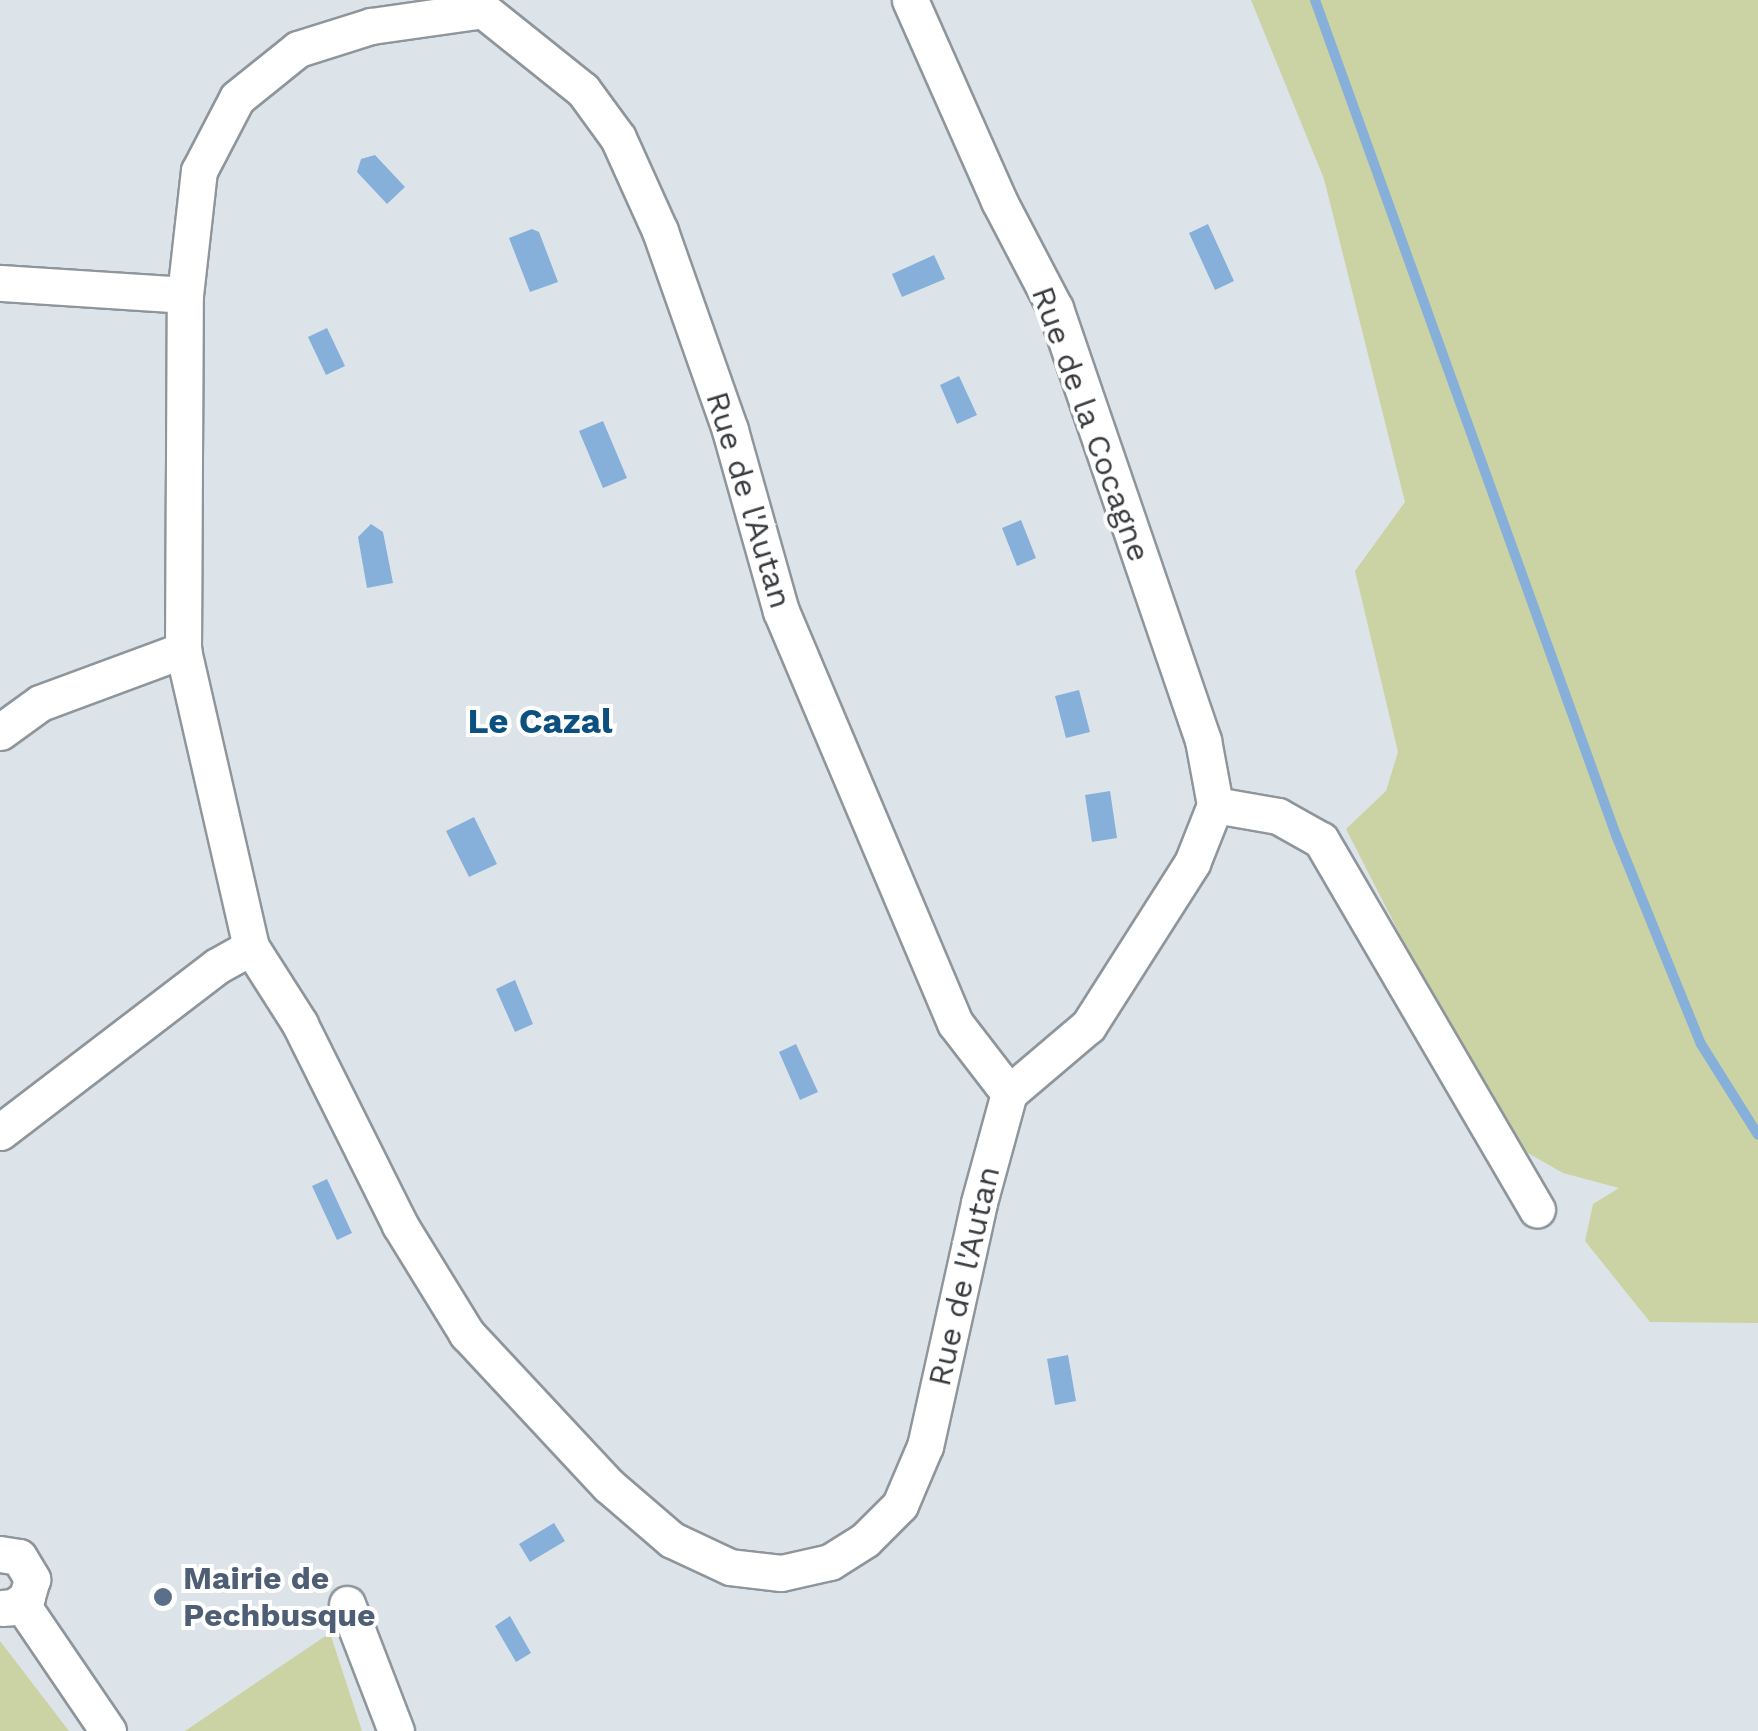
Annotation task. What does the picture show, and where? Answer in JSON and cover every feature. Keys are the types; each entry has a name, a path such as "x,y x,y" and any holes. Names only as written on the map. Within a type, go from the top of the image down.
{"street":[{"name":"Rue de la Cocagne","path":"910,0 1000,200 1055,308 1203,740 1215,804"},
{"name":"Rue de l'Autan","path":"486,5 584,90 618,138 660,231 730,430 748,508 781,610 955,1023 1009,1092 979,1203 925,1446 900,1505 865,1540 830,1562 781,1573 730,1567 672,1540 608,1485 466,1334 400,1225 300,1024 251,947 183,650 185,295 199,171 236,98 298,49 371,26 486,5"},
{"path":"0,283 185,295"},
{"path":"0,732 40,703 183,650"},
{"path":"1009,1092 1088,1026 1192,863 1215,804 1278,816 1321,840 1537,1209"},
{"path":"0,1132 217,966 251,947"},
{"path":"0,1554 19,1557 30,1570 31,1589 10,1606 108,1731"},
{"path":"346,1604 396,1731"}],"green space":[{"path":"1251,0 1758,0 1758,1323 1650,1322 1585,1241 1593,1204 1619,1188 1563,1173 1505,1140 1346,829 1386,791 1398,752 1355,571 1405,502 1324,179"},
{"path":"330,1633 362,1731 185,1731"},
{"path":"0,1641 69,1731 0,1731"}],"water":[{"path":"375,155 405,187 387,204 357,172 361,159"},
{"path":"1208,224 1234,281 1215,290 1189,233"},
{"path":"532,229 539,232 558,282 530,292 509,238"},
{"path":"934,255 945,279 902,297 892,274"},
{"path":"327,328 345,366 326,375 308,337"},
{"path":"959,376 977,415 957,424 940,385"},
{"path":"603,421 627,478 603,488 579,431"},
{"path":"1021,520 1036,558 1017,566 1002,528"},
{"path":"371,524 383,532 393,583 367,588 358,537"},
{"path":"1079,690 1090,732 1066,738 1055,696"},
{"path":"1110,791 1117,838 1092,842 1085,795"},
{"path":"474,817 497,864 469,877 446,831"},
{"path":"515,980 533,1024 515,1032 496,989"},
{"path":"796,1044 818,1092 800,1100 779,1052"},
{"path":"327,1179 352,1233 337,1240 312,1186"},
{"path":"1068,1355 1076,1401 1055,1405 1047,1359"},
{"path":"554,1523 565,1541 530,1562 519,1544"},
{"path":"510,1616 531,1653 516,1662 495,1626"}],"waterway":[{"path":"1315,0 1616,835 1701,1044 1758,1135"}],"place":[{"name":"Mairie de Pechbusque","path":"163,1597"}],"district":[{"name":"Le Cazal","path":"540,721"}]}
